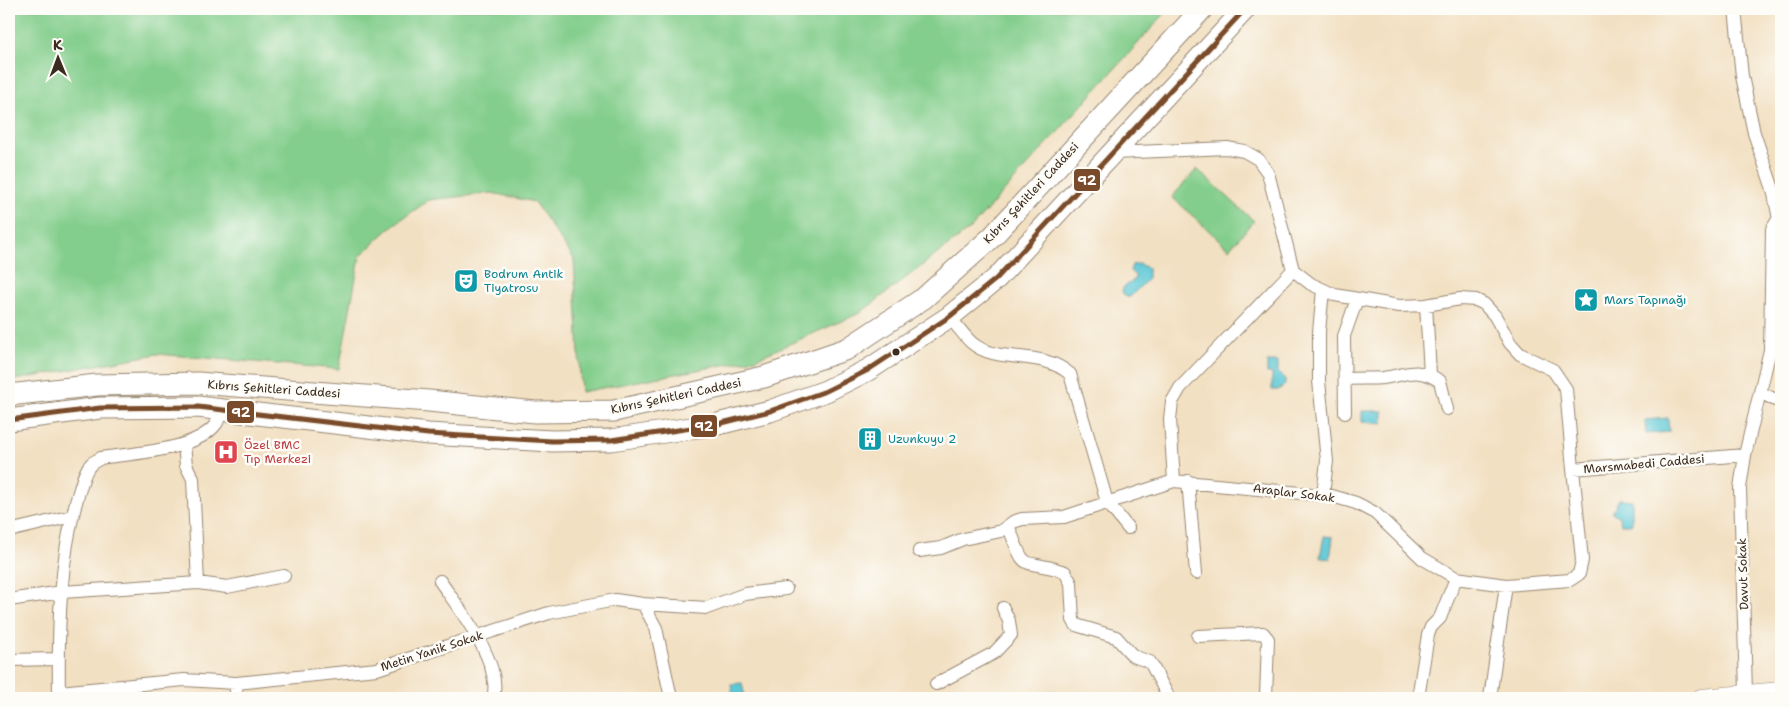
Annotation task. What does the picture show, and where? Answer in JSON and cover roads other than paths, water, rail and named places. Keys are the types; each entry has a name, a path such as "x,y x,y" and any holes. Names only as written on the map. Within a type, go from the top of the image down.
{"highway":[{"name":"Kıbrıs Şehitleri Caddesi","path":"9,395 97,385 198,383 429,401 535,412 614,411 764,377 847,349 924,298 992,237 1202,9"},
{"name":"Kıbrıs Şehitleri Caddesi","path":"9,420 100,408 222,409 428,434 552,441 611,440 718,424 770,411 826,391 868,370 949,317 996,279 1245,9"}],"main road":[{"path":"1701,698 1746,692 1781,691"}],"street":[{"path":"1735,9 1742,76 1754,133 1773,189 1780,217 1772,230 1776,288 1770,350 1745,455"},
{"path":"1114,153 1227,148 1244,151 1258,159 1268,173 1293,270 1180,388 1172,402 1170,419 1174,481"},
{"name":"Marsmabedi Caddesi","path":"1293,270 1311,284 1323,290 1357,300 1399,306 1426,305 1460,299 1476,300 1484,304 1495,316 1510,343 1520,354 1553,370 1566,389 1573,469 1745,455"},
{"path":"1323,290 1319,332 1319,380 1327,461 1323,495"},
{"path":"1345,413 1344,336 1357,300"},
{"path":"1426,305 1430,374"},
{"path":"949,317 972,344 990,352 1046,360 1059,364 1070,374 1107,502 1128,528"},
{"path":"1346,379 1382,378 1421,372 1430,374 1440,381 1447,409"},
{"path":"1760,392 1781,403"},
{"path":"59,695 58,659 62,592 72,516 84,476 91,464 101,458 184,445 200,437 216,424 222,409"},
{"path":"184,445 186,465 192,479 198,583"},
{"name":"Davut Sokak","path":"1745,455 1740,488 1746,692"},
{"name":"Araplar Sokak","path":"919,551 941,548 963,539 1001,531 1009,527 1013,522 1022,519 1064,517 1174,481 1188,481 1323,495 1356,503 1375,513 1422,558 1456,578 1506,585 1570,580 1579,574 1582,560 1573,469"},
{"path":"1188,481 1196,573"},
{"path":"9,531 72,516"},
{"path":"1009,527 1021,559 1027,564 1065,572 1070,583 1073,620 1076,624 1116,637 1133,656 1150,662 1169,698"},
{"path":"9,600 62,592 198,583 228,587 284,576"},
{"path":"1418,698 1428,635 1431,627 1440,618 1456,578"},
{"path":"440,581 477,636 490,667 495,691 493,698"},
{"path":"1490,698 1506,585"},
{"name":"Metin Yanik Sokak","path":"59,695 184,680 236,683 377,669 549,613 615,600 643,604 708,608 745,594 786,589"},
{"path":"643,604 656,628 671,698"},
{"path":"936,684 994,653 1011,635 1009,621 1003,608"},
{"path":"1198,636 1263,633 1268,639 1266,698"},
{"path":"9,660 58,659"},
{"path":"236,683 236,698"}],"water":[{"path":"1139,264 1148,268 1148,279 1130,297 1126,297 1122,292 1123,288 1135,279 1135,275 1130,271 1132,265"},
{"path":"1267,362 1278,362 1278,373 1285,379 1285,385 1278,390 1272,390 1272,373 1267,373"},
{"path":"1362,411 1383,411 1383,423 1362,422"},
{"path":"1668,418 1669,432 1646,434 1645,420"},
{"path":"1619,499 1632,500 1632,524 1621,524 1619,517 1612,512"},
{"path":"1324,536 1333,537 1330,559 1320,557"},
{"path":"742,683 745,698 733,698 731,684"}],"place":[{"name":"Bodrum Antik Tiyatrosu","path":"466,281"},
{"name":"Mars Tapınağı","path":"1586,300"},
{"name":"Uzunkuyu 2","path":"870,439"},
{"name":"Özel BMC Tıp Merkezi","path":"226,452"}]}
